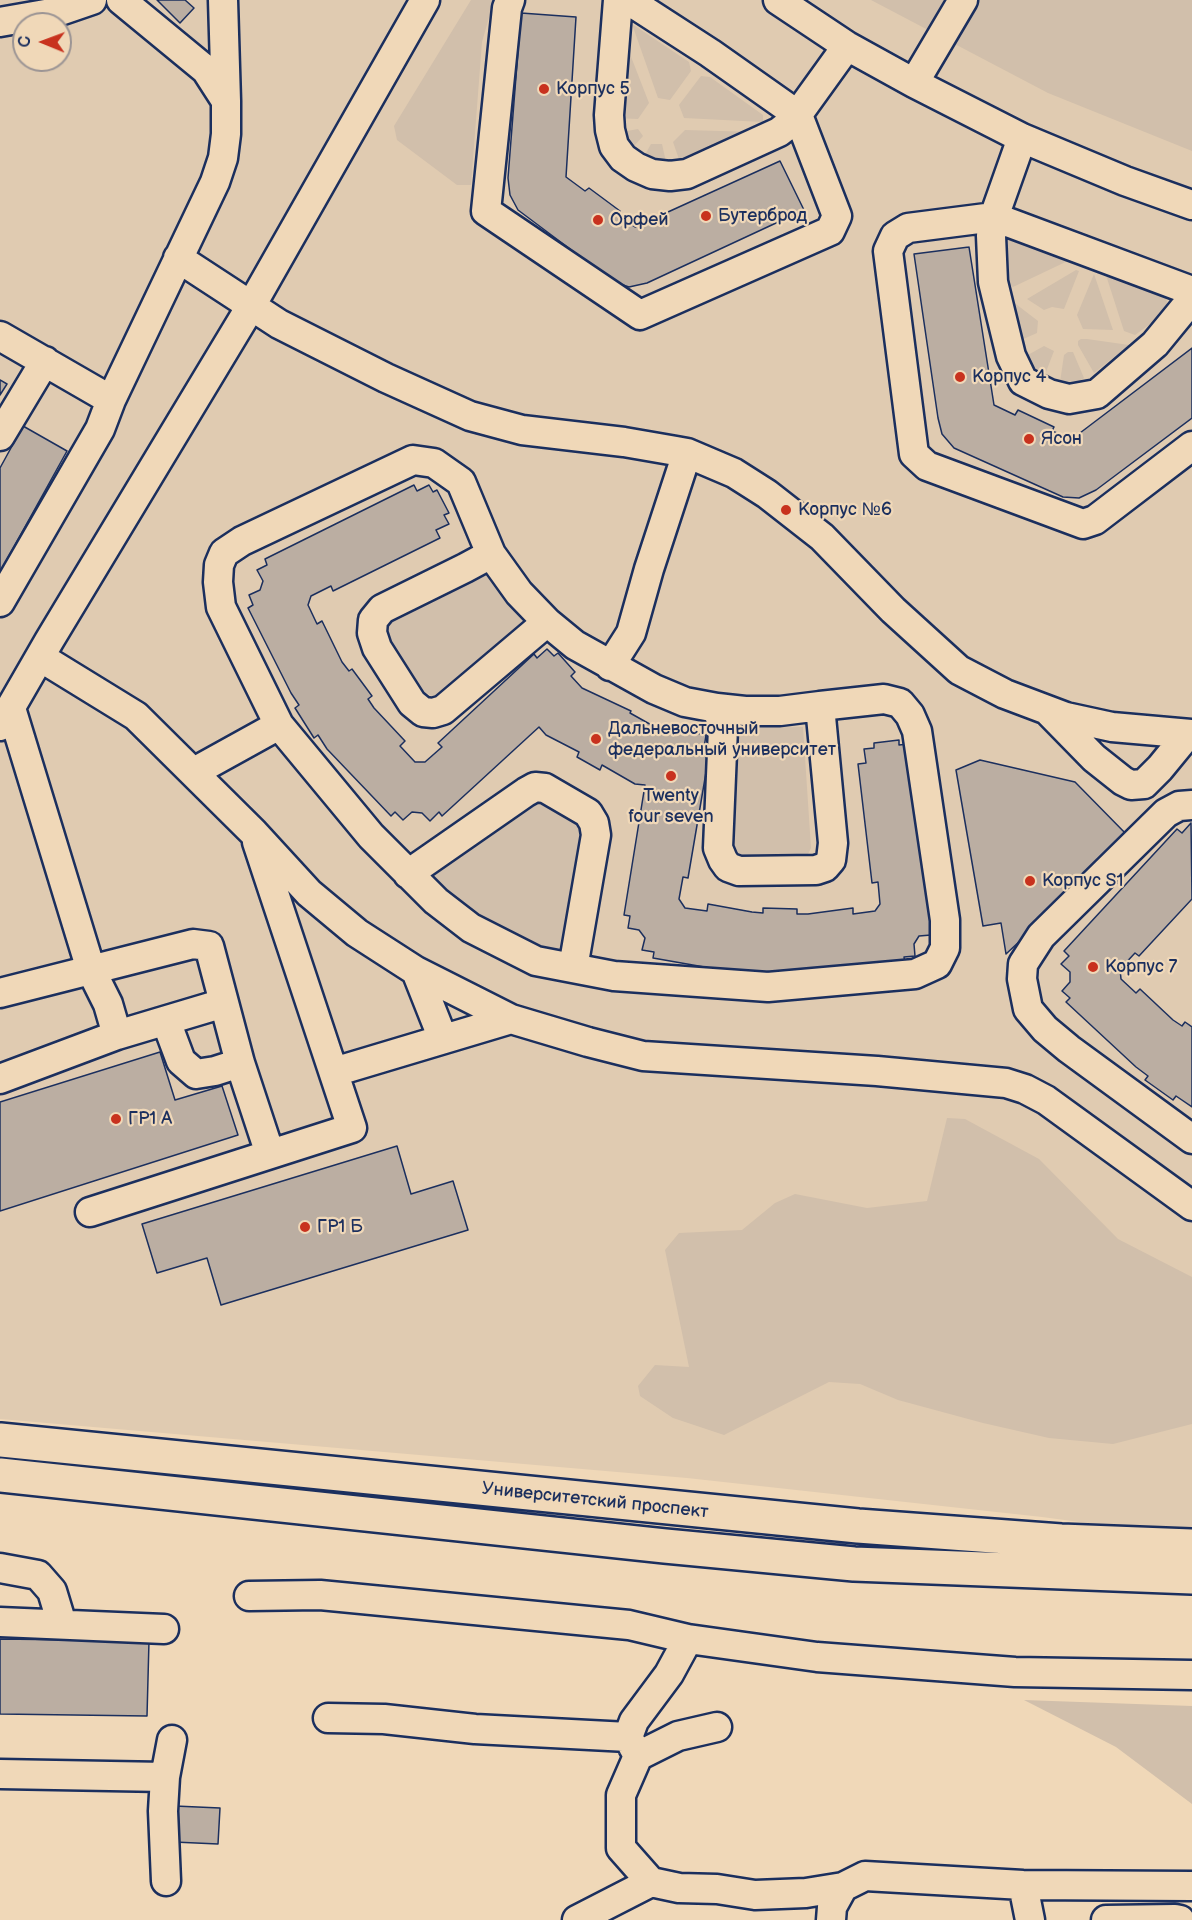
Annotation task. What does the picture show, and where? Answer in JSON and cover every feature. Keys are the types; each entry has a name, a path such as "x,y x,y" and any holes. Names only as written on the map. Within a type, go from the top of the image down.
{"main road":[{"name":"Университетский проспект","path":"0,1440 858,1526 1060,1541 1192,1546"},
{"name":"Университетский проспект","path":"0,1475 654,1545 854,1564 1192,1577"}],"street":[{"path":"0,21 57,12 92,0"},
{"path":"122,0 206,70 226,101"},
{"path":"0,602 100,429 111,400 215,182 223,158 226,134 223,0"},
{"path":"117,1035 108,1004 91,970 5,717 251,306 425,0"},
{"path":"510,0 507,8 486,211 640,315 830,231 837,216 798,115 710,53 628,0"},
{"path":"618,0 609,115 610,130 614,146 623,158 652,174 670,176 687,174 779,132 798,115 847,46"},
{"path":"778,0 847,46 1022,138 1125,181 1192,204"},
{"path":"914,83 963,0"},
{"path":"1022,138 994,217 991,236 993,282 1011,356 1023,381 1049,394 1069,399 1097,394 1155,344 1192,299"},
{"path":"1192,291 994,217 908,228 895,236 888,251 914,454 927,466 1083,524 1095,520 1192,446"},
{"path":"178,258 279,324 386,378 470,416 522,430 624,442 687,453 734,473 767,494 822,537 893,610 959,670 1005,694 1048,711 1112,728 1189,735"},
{"path":"0,336 111,400"},
{"path":"0,436 45,361"},
{"path":"610,666 632,633 646,579 687,453"},
{"path":"413,460 434,463 461,482 491,554 519,593 547,622 575,645 610,666 685,702 717,708 780,711 884,699 900,703 910,715 917,731 925,777 945,920 945,948 937,964 915,974 768,987 614,976 536,961 471,928 436,901 371,836 279,725 221,607 218,582 219,565 224,553 242,541 413,460"},
{"path":"491,554 382,609 373,620 372,633 377,648 412,703 423,712 433,713 443,710 547,622"},
{"path":"40,657 136,716 253,832 309,892 357,933 416,971 511,1019 644,1056 877,1071 1006,1083 1025,1089 1046,1100 1192,1206"},
{"path":"717,708 723,728 718,833 718,848 723,860 728,867 740,871 816,870 825,867 831,860 833,843 820,706"},
{"path":"1048,711 1094,758 1131,785 1144,784 1189,735"},
{"path":"194,772 279,725"},
{"path":"408,874 526,792 535,787 545,788 588,813 594,823 596,835 573,968"},
{"path":"1192,805 1179,806 1166,813 1041,936 1023,964 1022,979 1028,1009 1045,1029 1192,1139"},
{"path":"90,1212 352,1128 253,832"},
{"path":"0,993 193,944 209,945 240,1063 270,1154"},
{"path":"416,971 443,1039"},
{"path":"0,1079 117,1035 224,1003"},
{"path":"333,1072 511,1019"},
{"path":"166,1021 181,1061 196,1074 240,1063"},
{"path":"0,1568 38,1575 52,1591 62,1624"},
{"path":"249,1596 320,1595 628,1625 688,1639 817,1657 1015,1672 1192,1675"},
{"path":"0,1622 164,1629"},
{"path":"688,1639 669,1674 634,1721 633,1747 621,1795 621,1848 651,1882 679,1888 717,1889 755,1895 806,1893 843,1887 865,1876 1023,1885 1192,1886"},
{"path":"328,1718 384,1719 633,1747 717,1727"},
{"path":"166,1881 163,1811 165,1777 172,1740"},
{"path":"0,1774 165,1777"},
{"path":"578,1920 651,1882"},
{"path":"1023,1885 1030,1920"},
{"path":"831,1920 832,1907 843,1887"},
{"path":"1107,1920 1175,1918 1180,1920"}],"shaded area":[{"name":"Дальневосточный федеральный университет","path":"0,0 1192,0 1192,1537 1042,1517 687,1478 0,1419"},
{"path":"471,0 494,0 482,42 471,185 457,185 397,140 394,126"},
{"path":"871,0 1192,0 1192,151 1048,93"},
{"path":"632,24 689,62 691,71 670,100 658,98"},
{"path":"621,31 649,103 638,119 614,118"},
{"path":"701,76 710,77 763,115 763,122 684,118 679,105"},
{"path":"638,129 643,136 627,154 616,133"},
{"path":"685,130 757,132 682,168 673,142"},
{"path":"651,144 662,144 668,171 641,162"},
{"path":"1020,238 1074,258 1013,287 999,280 999,240"},
{"path":"1104,269 1165,294 1167,302 1165,313 1135,335 1124,331"},
{"path":"1076,270 1079,271 1064,309 1052,307 1044,310 1027,299"},
{"path":"1094,274 1113,330 1083,329 1077,315"},
{"path":"1008,298 1038,321 1037,333 1012,344"},
{"path":"1081,339 1129,345 1094,373 1078,345"},
{"path":"1044,346 1054,351 1044,377 1017,361"},
{"path":"1073,352 1084,378 1080,381 1060,382 1064,355"},
{"path":"495,571 527,622 447,693 432,696 416,687 389,642 384,625 394,612"},
{"path":"803,727 811,848 806,858 745,861 734,849 734,728"},
{"path":"526,792 588,813 573,968 536,961 408,874"},
{"path":"947,1118 965,1119 1039,1159 1118,1239 1192,1277 1192,1424 1113,1444 1049,1438 898,1400 860,1384 829,1382 724,1435 673,1418 640,1396 638,1386 655,1365 689,1367 665,1250 679,1233 742,1230 775,1203 795,1194 867,1208 927,1201"},
{"path":"1024,1700 1192,1706 1192,1804 1116,1747"}],"building":[{"path":"157,0 185,0 194,8 180,23"},
{"name":"Корпус 5","path":"521,13 576,17 566,177 585,191 589,188 620,211 617,215 635,227 780,161 804,210 647,283 629,287 614,282 518,210 510,195 508,178"},
{"name":"Корпус 4","path":"969,247 994,405 1015,415 1018,410 1054,427 1052,431 1072,439 1192,348 1192,418 1096,490 1079,498 1063,497 954,448 942,434 938,418 914,254"},
{"path":"0,380 7,384 0,395"},
{"path":"23,426 67,451 0,572 0,468"},
{"path":"414,485 417,491 429,485 433,492 437,490 449,513 444,515 449,524 436,530 440,538 333,591 331,586 311,596 308,605 317,624 322,621 342,662 349,671 352,669 372,696 368,699 374,708 405,741 400,746 415,762 425,762 442,747 438,743 534,654 537,658 547,649 554,656 558,653 575,672 571,676 582,688 631,711 630,713 655,727 671,730 672,724 697,729 696,733 706,735 704,748 710,749 688,878 683,877 679,899 685,908 707,911 708,904 763,913 763,908 797,909 797,914 808,914 853,908 853,914 875,911 880,904 878,882 872,883 858,764 866,763 864,749 874,748 874,743 899,740 899,745 908,744 936,923 930,923 931,935 919,936 914,944 915,956 904,957 905,963 761,979 653,958 654,952 642,950 645,938 639,930 628,928 630,916 624,915 645,785 635,784 602,765 600,770 577,757 579,752 546,735 539,727 442,816 439,812 430,821 422,813 412,812 403,820 395,812 391,816 327,749 318,735 314,738 295,708 299,705 248,608 253,605 249,595 260,590 263,581 257,570 267,565 265,559"},
{"name":"Корпус S1","path":"980,760 1075,782 1130,838 1006,954 1001,923 983,926 956,770"},
{"name":"Корпус 7","path":"1191,823 1192,899 1139,956 1135,953 1120,969 1121,979 1136,993 1140,989 1173,1020 1182,1026 1185,1022 1192,1027 1192,1107 1176,1096 1173,1100 1145,1080 1148,1076 1066,1002 1070,998 1062,991 1070,982 1070,972 1061,964 1069,956 1064,951 1177,829 1182,833"},
{"name":"ГР1 А","path":"160,1052 175,1100 222,1086 238,1135 0,1211 0,1102"},
{"name":"ГР1 Б","path":"397,1146 411,1194 453,1181 468,1230 221,1305 207,1258 157,1273 142,1224"},
{"path":"0,1639 149,1641 147,1716 0,1714"},
{"path":"175,1806 220,1808 218,1844 174,1842"}],"place":[{"name":"Корпус 5","path":"544,89"},
{"name":"Бутерброд","path":"706,216"},
{"name":"Орфей","path":"598,220"},
{"name":"Корпус 4","path":"960,377"},
{"name":"Ясон","path":"1029,439"},
{"name":"Корпус №6","path":"786,510"},
{"name":"Дальневосточный федеральный университет","path":"596,739"},
{"name":"Twenty four seven","path":"671,776"},
{"name":"Корпус S1","path":"1030,881"},
{"name":"Корпус 7","path":"1093,967"},
{"name":"ГР1 А","path":"116,1119"},
{"name":"ГР1 Б","path":"305,1227"}]}
